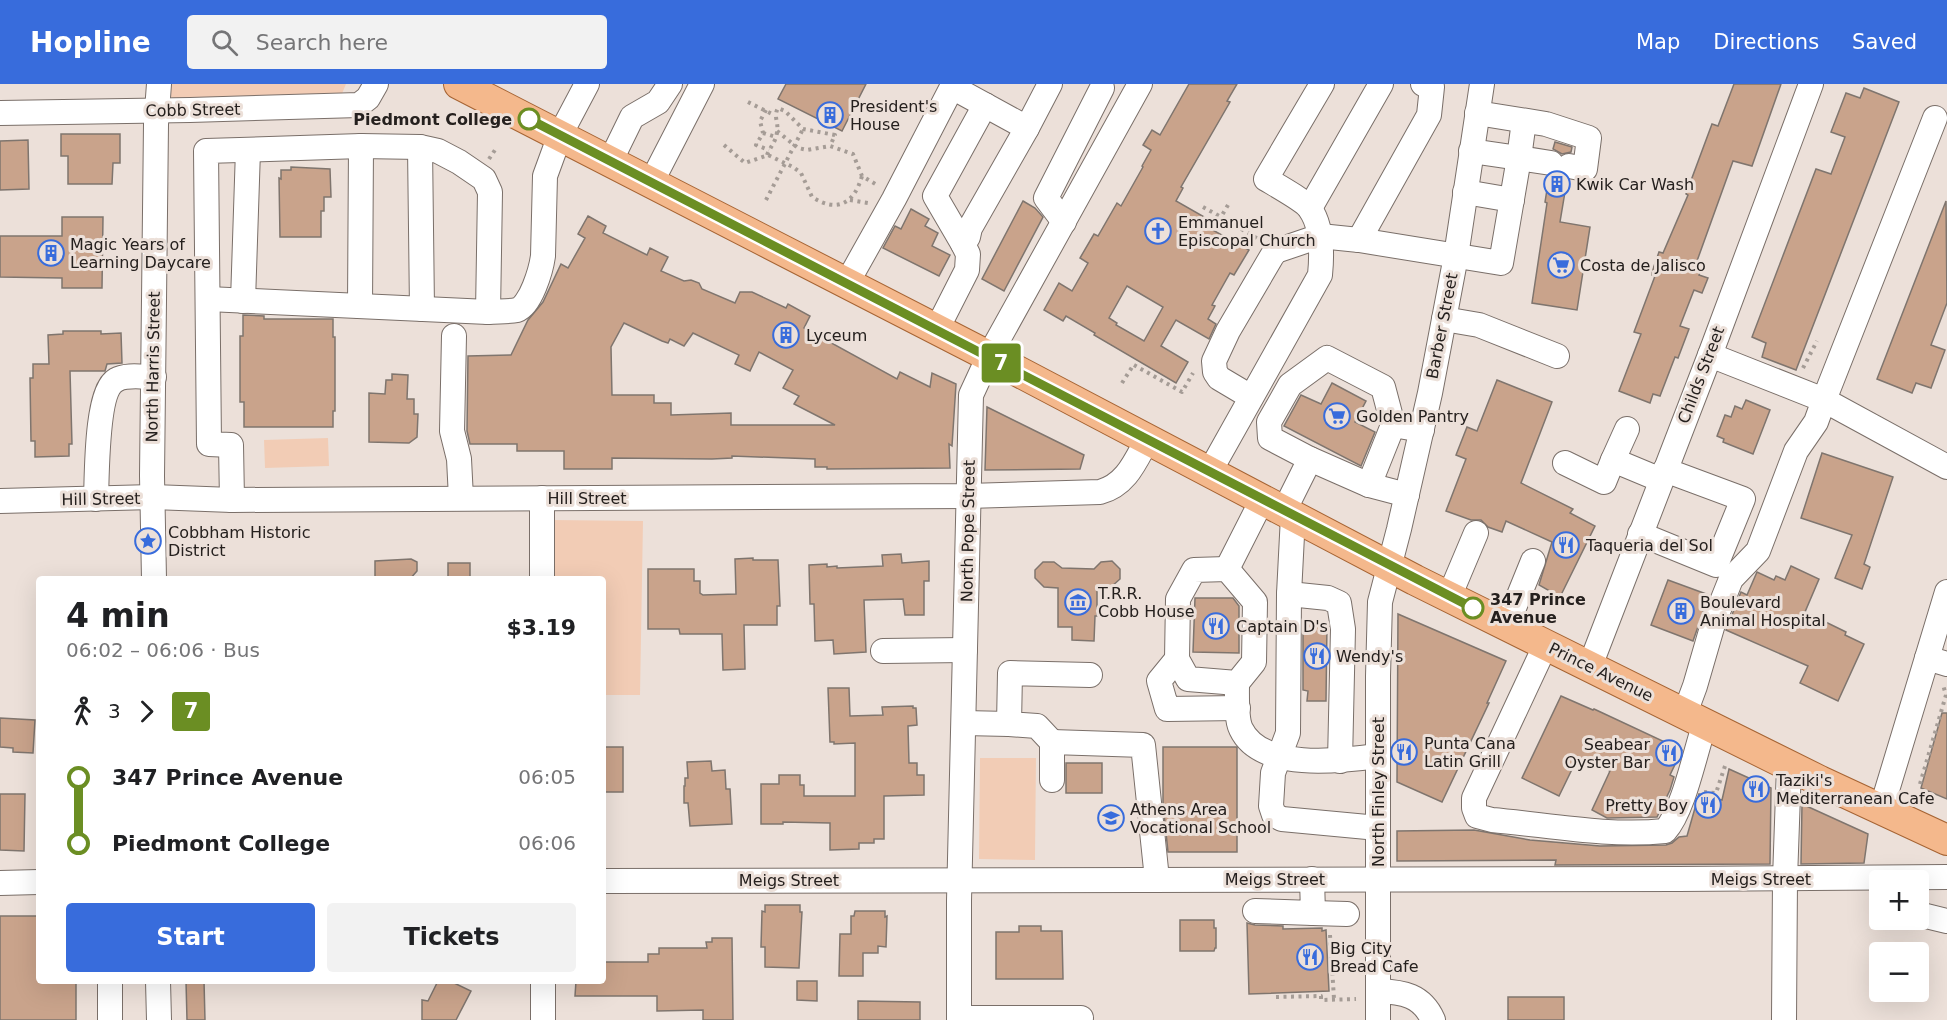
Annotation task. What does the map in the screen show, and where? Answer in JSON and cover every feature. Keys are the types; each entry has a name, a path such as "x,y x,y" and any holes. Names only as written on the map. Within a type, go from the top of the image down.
{"main road":[{"name":"Prince Avenue","path":"459,84 937,329 1449,597 1789,766 1947,840"}],"street":[{"name":"North Harris Street","path":"154,576 153,377 159,84"},
{"name":"Cobb Street","path":"0,113 359,105 368,98 376,84"},
{"path":"208,299 488,312 519,309 526,303 538,276 543,256 545,176 560,135 587,84"},
{"path":"610,162 632,117 658,102 670,84"},
{"path":"651,183 702,84"},
{"path":"963,244 1050,84"},
{"path":"1209,473 1320,274 1322,253 1320,236 1310,208 1266,179 1322,84"},
{"path":"1310,208 1381,84"},
{"path":"1359,240 1429,115 1432,87 1423,84"},
{"name":"Barber Street","path":"1390,566 1422,430 1444,319 1482,84"},
{"name":"Childs Street","path":"1590,666 1811,84"},
{"path":"847,283 953,86 1027,128"},
{"path":"1064,222 1046,198 1100,86 1135,93"},
{"name":"North Pope Street","path":"959,1019 971,394 989,356 1135,93"},
{"path":"937,329 968,270 968,254 935,196 985,105"},
{"path":"1472,151 1585,169 1589,138 1546,124 1477,113"},
{"path":"1546,644 1474,798 1477,816 1492,820 1591,830 1646,833 1665,831 1678,808 1695,718 1695,686 1713,624 1731,579 1758,551 1796,451 1816,422 1935,118"},
{"path":"1251,397 1219,378 1214,366 1216,354 1276,251 1320,236 1501,263 1524,121"},
{"path":"232,500 231,445 209,444 206,151 361,146 420,147 438,151 459,162 484,179 490,192 488,312"},
{"path":"360,306 361,146"},
{"path":"420,147 422,309"},
{"path":"243,301 248,150"},
{"path":"1466,192 1512,200"},
{"path":"1444,319 1479,325 1557,356"},
{"path":"454,336 452,431 459,459 460,498"},
{"path":"1710,355 1824,400 1947,467"},
{"path":"1369,485 1393,425 1383,387 1327,358 1290,385 1269,422 1270,438 1310,459 1369,485 1407,495"},
{"path":"96,499 100,420 109,387 117,379 153,377"},
{"path":"1393,425 1422,430"},
{"path":"1565,463 1604,482 1627,429"},
{"name":"Hill Street","path":"0,501 153,497 232,500 968,496 1101,492 1123,480 1147,440"},
{"path":"1237,683 1188,679 1177,659 1178,599 1194,570 1227,569 1280,509 1310,459"},
{"path":"1613,460 1743,500 1716,565 1640,534"},
{"path":"542,498 542,576"},
{"path":"1280,509 1289,594 1288,733 1273,773 1271,806 1274,815 1282,819 1378,828"},
{"path":"1449,597 1476,533"},
{"path":"1507,625 1533,561"},
{"name":"North Finley Street","path":"1378,1003 1380,602 1390,566"},
{"path":"1227,569 1254,602 1254,662 1237,683 1239,727 1249,741 1260,750 1279,758 1340,761 1378,756"},
{"path":"1881,810 1939,669 1947,592"},
{"path":"1289,594 1328,598 1339,603 1343,629 1340,761"},
{"path":"883,651 965,650"},
{"path":"1177,659 1160,681 1167,709 1238,708"},
{"path":"1010,724 1010,673 1090,675"},
{"path":"964,723 1037,726 1053,742 1143,745 1157,879"},
{"path":"1052,780 1053,742"},
{"path":"1784,1020 1789,766"},
{"name":"Meigs Street","path":"1929,878 1947,877"},
{"path":"1255,911 1330,913 1312,879"},
{"name":"Meigs Street","path":"606,881 1869,879"},
{"path":"0,883 36,882"},
{"path":"1929,917 1947,921"},
{"path":"110,984 110,1020"},
{"path":"158,984 159,1020"},
{"path":"543,984 543,1020"},
{"path":"1378,1003 1408,994 1429,1012 1433,1020"},
{"path":"959,1019 1081,1018"}],"path":[{"path":"747,102 774,115"},
{"path":"724,145 745,163 768,153 774,146 776,137 774,115 778,108 785,111 803,129 835,135 830,146"},
{"path":"766,110 760,121 763,133 756,145 801,173 812,197 819,202 836,205 850,200 862,176"},
{"path":"766,200 803,129"},
{"path":"777,131 795,146 807,150 830,146 853,154 862,176 877,186 863,213"},
{"path":"763,133 776,137"},
{"path":"850,200 868,203"},
{"path":"1221,217 1228,205"},
{"path":"1203,207 1261,242"},
{"path":"1801,372 1817,341"},
{"path":"1122,383 1134,364 1182,392 1199,363"},
{"path":"1920,784 1946,694 1939,669"},
{"path":"1723,770 1726,762"},
{"path":"1330,913 1330,978 1334,1000"},
{"path":"1275,998 1321,996 1321,1000 1378,1003"}],"shaded area":[{"path":"167,84 346,84 338,98 173,98 169,96"},
{"path":"328,438 329,466 265,468 264,440"},
{"path":"551,520 643,521 640,695 606,695 606,576 551,576"},
{"path":"980,758 1036,758 1035,860 979,859"}],"building":[{"name":"President's House","path":"786,84 866,84 842,131 778,99"},
{"name":"Emmanuel Episcopal Church","path":"1189,84 1237,84 1227,101 1230,102 1181,187 1183,188 1176,201 1213,222 1209,228 1249,250 1234,275 1230,273 1212,305 1215,306 1208,319 1216,324 1209,339 1176,320 1161,346 1188,362 1176,383 1066,316 1063,321 1044,310 1059,283 1072,291 1088,263 1080,258 1094,234 1098,236 1117,203 1121,206 1143,167 1151,150 1143,145 1152,130 1160,135","holes":["1127,286 1163,307 1144,341 1116,325 1117,323 1109,318"]},
{"path":"1734,84 1781,84 1752,166 1733,161 1697,261 1704,263 1699,275 1708,278 1702,293 1694,290 1680,326 1689,329 1678,358 1675,357 1660,396 1653,394 1650,403 1619,391 1641,334 1634,332 1655,276 1652,272 1659,252 1663,253 1688,195 1686,194 1712,124 1718,126"},
{"path":"1864,88 1899,102 1796,370 1762,357 1766,343 1752,337 1816,169 1831,174 1845,137 1831,132 1846,93 1860,98"},
{"path":"61,134 120,134 120,163 113,163 112,184 68,184 68,156 61,156"},
{"path":"28,140 29,189 0,190 0,141"},
{"path":"1555,142 1572,147 1571,152 1562,154 1553,149"},
{"path":"291,167 330,169 331,197 324,197 324,211 321,211 321,237 280,237 279,178 281,179 281,170 291,170"},
{"name":"Costa de Jalisco","path":"1558,175 1567,180 1560,222 1590,227 1577,310 1532,303 1549,177"},
{"path":"1023,201 1035,208 1043,217 1004,291 982,279"},
{"path":"1946,201 1947,303 1931,345 1945,350 1931,388 1916,383 1912,393 1877,379"},
{"path":"911,209 929,219 925,226 938,233 932,246 950,255 939,276 883,248 895,226 901,229"},
{"path":"588,216 606,226 603,233 647,255 650,248 668,257 661,271 684,281 691,280 699,283 702,289 735,303 740,292 752,292 786,308 788,304 810,316 804,328 897,379 900,372 930,387 932,373 956,384 952,446 949,444 950,468 827,469 827,467 815,467 815,459 732,456 732,458 712,459 612,458 612,469 564,469 564,451 517,451 517,444 470,444 467,431 468,356 511,355 528,320 543,302 561,264 568,268 585,238 578,234","holes":["624,323 668,343 670,339 684,346 693,333 739,355 735,364 750,371 759,352 793,370 783,388 799,396 794,404 835,425 731,425 731,413 671,415 671,403 654,403 654,395 612,395 611,347"]},
{"name":"Magic Years of Learning Daycare","path":"62,217 103,217 102,288 62,288 62,278 0,277 0,236 62,236"},
{"path":"243,315 264,316 264,319 333,319 335,411 333,411 333,427 244,427 244,402 240,402 240,336 243,336"},
{"path":"63,331 121,333 122,363 107,364 105,371 70,371 72,444 69,444 69,456 35,457 35,441 31,441 30,378 33,378 33,364 49,364 48,335 63,334"},
{"path":"392,374 408,375 407,399 414,399 414,414 418,414 417,437 409,443 369,442 369,393 385,394 386,380 392,380"},
{"path":"1497,380 1552,402 1521,483 1573,509 1570,513 1595,526 1560,597 1539,585 1552,542 1506,521 1502,532 1488,527 1481,520 1471,520 1446,511 1466,459 1456,455 1467,427 1477,431"},
{"path":"1332,383 1366,401 1355,422 1375,432 1361,466 1284,426 1301,395 1321,404"},
{"path":"1746,400 1770,410 1753,454 1723,442 1724,439 1717,436 1725,415 1731,417 1735,406 1742,409"},
{"path":"987,407 1084,455 1080,469 985,470"},
{"path":"1822,453 1893,477 1864,564 1870,567 1862,589 1835,578 1852,535 1801,518"},
{"path":"901,554 902,563 929,561 929,581 924,581 924,615 905,615 903,599 864,600 866,652 834,654 833,640 815,641 814,604 810,604 809,565 827,564 827,567 837,566 837,568 883,566 882,555"},
{"path":"753,558 753,560 778,560 780,606 777,606 777,625 744,625 745,669 723,670 722,634 680,634 679,629 648,629 648,569 694,569 694,581 700,581 700,593 703,595 736,594 735,559"},
{"path":"411,559 417,562 417,571 413,576 375,576 375,561"},
{"name":"T.R.R. Cobb House","path":"1112,561 1120,569 1120,579 1111,587 1097,587 1094,641 1072,640 1072,627 1058,627 1058,588 1044,587 1035,578 1035,570 1043,562 1054,562 1062,568 1094,569 1101,562"},
{"path":"448,563 470,563 470,576 448,576"},
{"path":"1791,566 1819,579 1805,612 1846,632 1845,635 1864,644 1838,701 1800,683 1808,666 1726,630 1741,592 1747,595 1757,572 1774,580 1776,576 1785,580"},
{"name":"Boulevard Animal Hospital","path":"1668,580 1709,595 1693,641 1651,625"},
{"name":"Captain D's","path":"1195,598 1233,598 1239,606 1239,653 1193,652"},
{"path":"1398,614 1506,661 1487,703 1489,703 1442,802 1397,782"},
{"name":"Wendy's","path":"1303,622 1327,622 1326,701 1307,701 1308,691 1303,690"},
{"path":"828,688 849,688 850,716 883,715 882,707 913,706 916,708 917,725 908,726 909,763 917,763 917,775 924,775 924,795 884,796 884,839 874,839 874,843 859,843 859,849 830,850 830,823 761,824 761,784 779,784 779,775 800,775 800,785 804,785 804,796 855,796 855,743 834,744 830,742"},
{"path":"1561,696 1682,750 1670,775 1674,777 1670,790 1657,817 1607,818 1592,810 1610,771 1578,757 1559,796 1522,778"},
{"path":"1942,713 1947,713 1947,799 1921,788"},
{"path":"0,718 35,720 33,753 13,752 13,748 0,747"},
{"path":"606,747 623,747 623,792 606,792"},
{"path":"1163,747 1237,747 1237,852 1168,852 1163,804"},
{"path":"711,761 712,771 725,770 726,789 730,789 732,824 690,826 688,803 684,803 685,778 688,778 687,762"},
{"path":"1066,763 1102,763 1102,793 1066,793"},
{"path":"1729,769 1771,788 1770,864 1555,865 1556,860 1397,861 1397,831 1474,830 1530,840 1600,846 1666,845 1679,837 1687,836 1699,794 1722,800"},
{"path":"0,794 25,794 24,851 0,850"},
{"path":"1802,804 1868,834 1864,863 1801,864"},
{"path":"765,905 800,905 800,912 802,912 799,968 765,967 765,947 761,947 762,911 765,912"},
{"path":"855,911 885,911 885,917 887,916 886,947 878,946 878,953 863,953 863,976 839,976 840,934 851,934 851,916 854,916"},
{"path":"0,916 36,916 36,984 76,984 76,1020 0,1020"},
{"path":"1180,920 1214,920 1216,948 1214,951 1180,951"},
{"path":"1247,923 1283,926 1283,929 1322,928 1322,931 1326,930 1329,991 1249,994"},
{"path":"1019,926 1041,926 1041,931 1062,931 1063,979 996,979 996,932 1019,932"},
{"path":"712,938 732,938 733,1020 703,1020 703,1010 657,1011 657,996 575,996 576,984 606,984 606,962 648,962 648,954 659,954 659,948 707,948 706,942 712,942"},
{"path":"797,981 817,981 817,1001 797,1000"},
{"path":"186,984 204,984 205,1020 187,1020"},
{"path":"436,984 456,984 471,991 456,1020 422,1020 422,1000 428,1001"},
{"path":"1508,997 1564,997 1564,1020 1508,1020"},
{"path":"858,1001 920,1002 920,1020 858,1020"}],"bus line":[{"name":"7","path":"529,119 1006,365 1415,580 1473,608"}],"place":[{"name":"President's House","path":"830,115"},
{"name":"Piedmont College","path":"529,119"},
{"name":"Kwik Car Wash","path":"1557,184"},
{"name":"Emmanuel Episcopal Church","path":"1158,231"},
{"name":"Magic Years of Learning Daycare","path":"51,253"},
{"name":"Costa de Jalisco","path":"1561,265"},
{"name":"Lyceum","path":"786,335"},
{"name":"Golden Pantry","path":"1337,416"},
{"name":"Cobbham Historic District","path":"148,541"},
{"name":"Taqueria del Sol","path":"1566,545"},
{"name":"T.R.R. Cobb House","path":"1078,602"},
{"name":"347 Prince Avenue","path":"1473,608"},
{"name":"Boulevard Animal Hospital","path":"1681,611"},
{"name":"Captain D's","path":"1216,626"},
{"name":"Wendy's","path":"1317,656"},
{"name":"Punta Cana Latin Grill","path":"1404,752"},
{"name":"Seabear Oyster Bar","path":"1669,753"},
{"name":"Taziki's Mediterranean Cafe","path":"1756,789"},
{"name":"Pretty Boy","path":"1708,805"},
{"name":"Athens Area Vocational School","path":"1111,818"},
{"name":"Big City Bread Cafe","path":"1310,957"}]}
